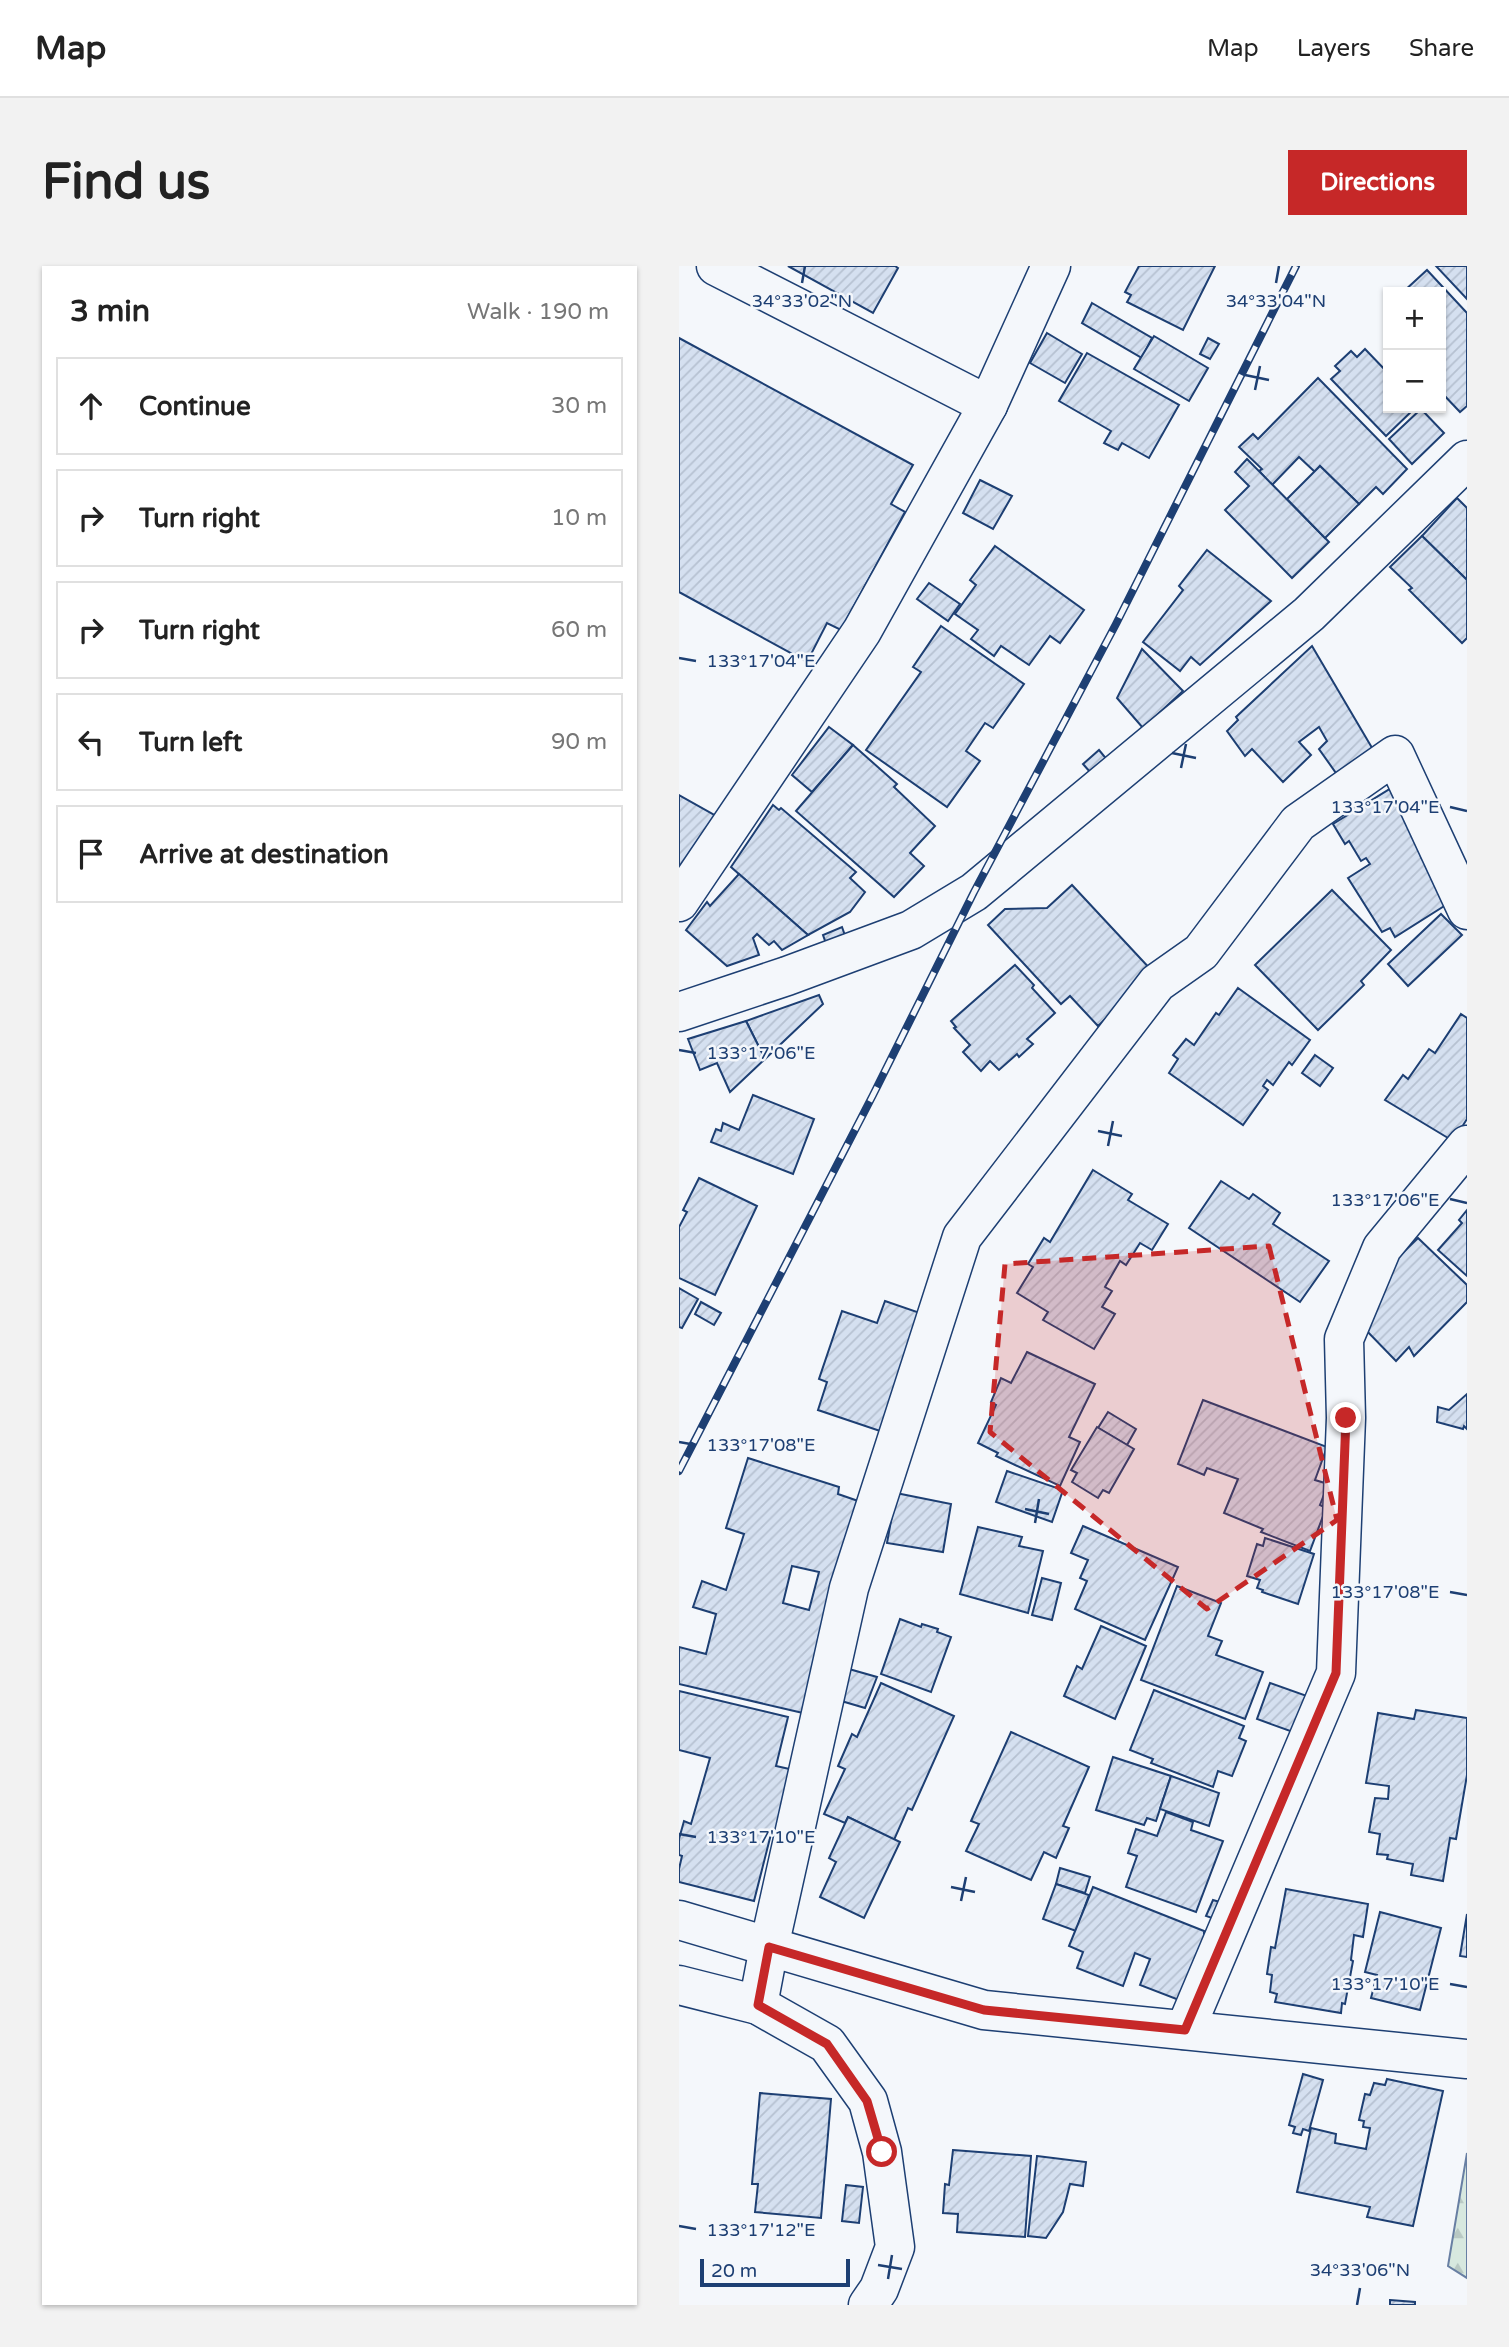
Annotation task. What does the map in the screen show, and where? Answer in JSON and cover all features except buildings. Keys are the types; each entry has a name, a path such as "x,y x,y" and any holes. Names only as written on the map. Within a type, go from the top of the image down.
{"street":[{"path":"716,266 988,405"},
{"path":"679,902 862,631 988,405 1051,266"},
{"path":"679,1012 911,930 974,892 1309,614 1467,460"},
{"path":"758,2005 849,1588 962,1237 1157,983 1201,952 1298,823 1395,755 1467,910"},
{"path":"1185,2030 1336,1673 1346,1418 1344,1339 1382,1248 1467,1145"},
{"path":"679,1920 984,2010 1467,2059"},
{"path":"679,1985 758,2005 827,2044 867,2101 882,2152 895,2247 879,2289 868,2305"}],"highlighted area":[{"path":"1269,1246 1337,1520 1207,1609 990,1432 1005,1264"}],"green space":[{"path":"1467,2153 1467,2278 1448,2266"}],"railway":[{"path":"679,1471 873,1095 974,892 1116,624 1296,266"}],"route":[{"path":"882,2152 867,2101 827,2044 758,2005 769,1947 984,2010 1185,2030 1336,1673 1346,1418"}]}
